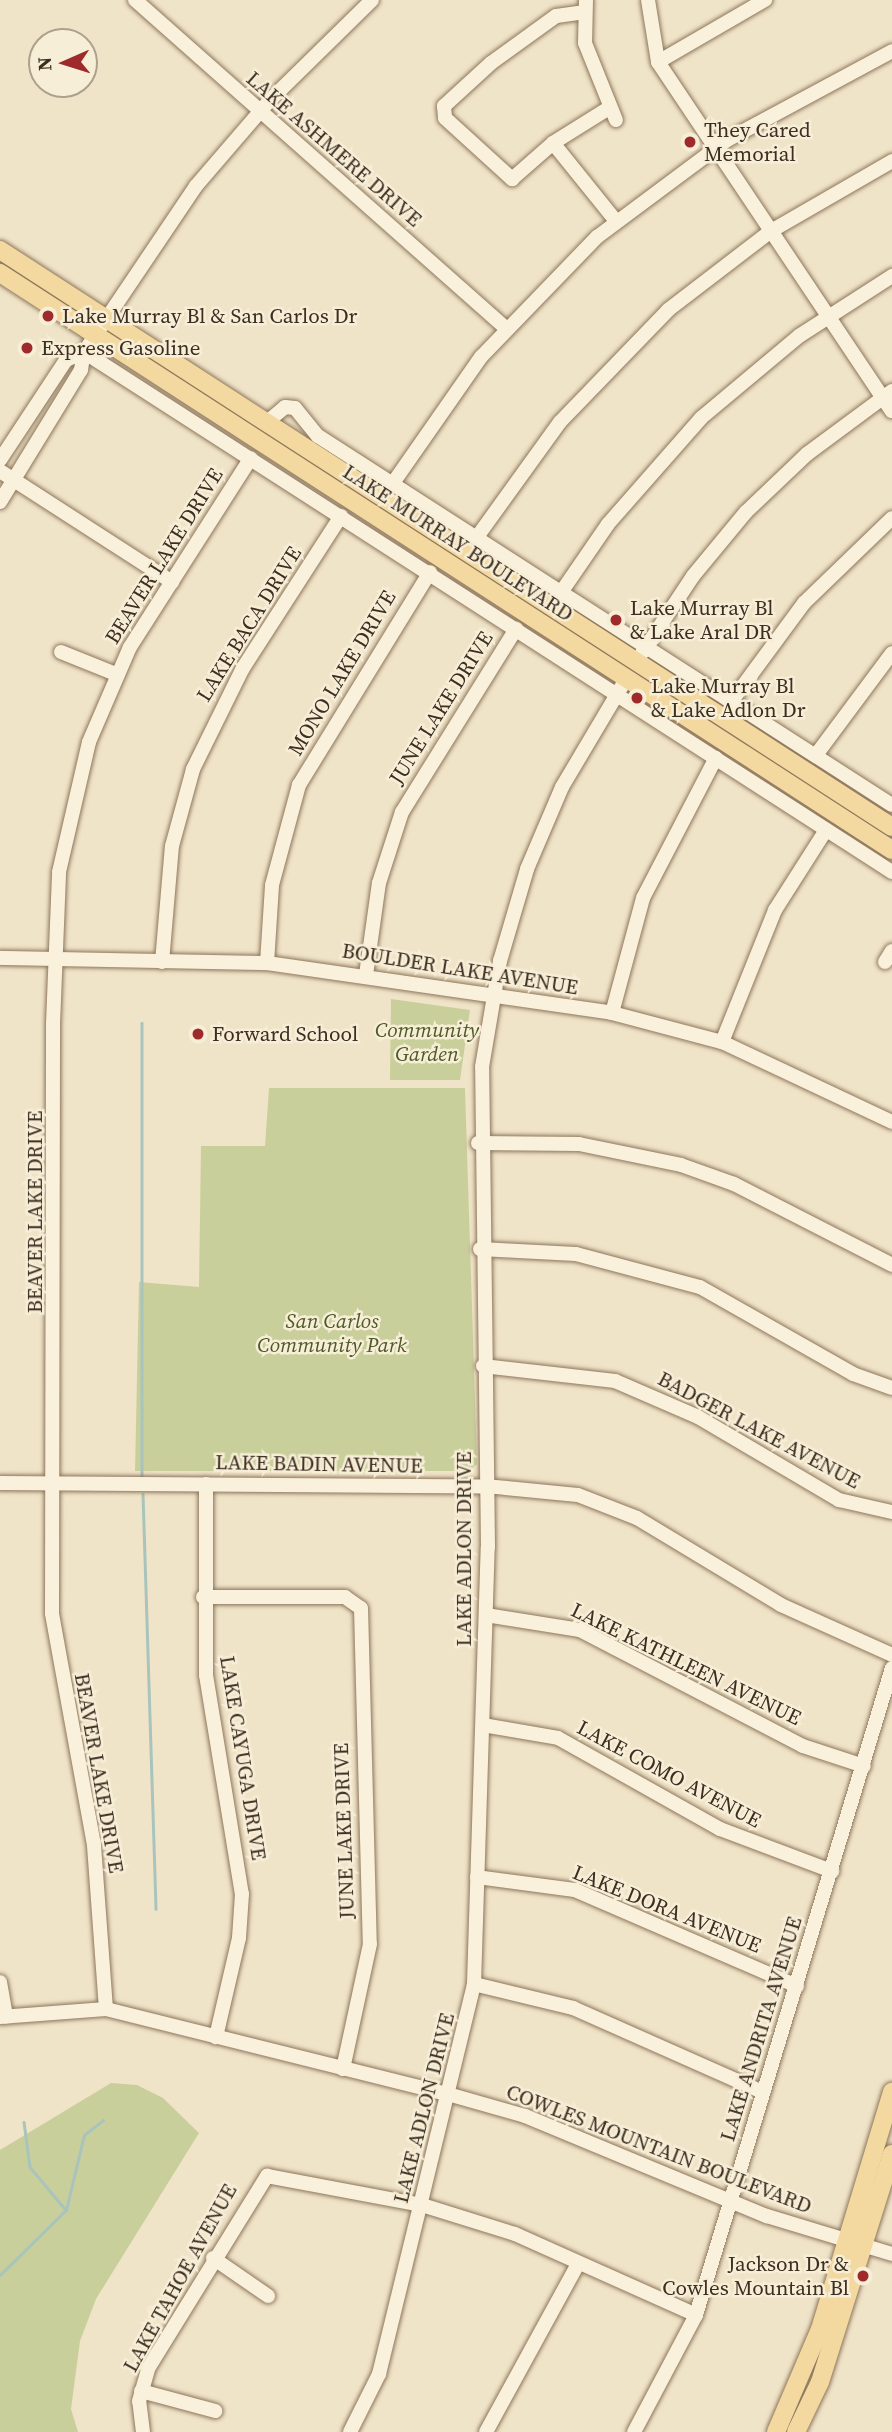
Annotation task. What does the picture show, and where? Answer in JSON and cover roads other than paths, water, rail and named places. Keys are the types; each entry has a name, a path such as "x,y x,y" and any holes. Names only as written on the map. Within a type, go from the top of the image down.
{"main road":[{"name":"LAKE MURRAY BOULEVARD","path":"0,250 266,423 641,654 662,678 892,827"},
{"name":"LAKE MURRAY BOULEVARD","path":"0,273 603,663 621,686 892,850"},
{"path":"603,663 641,654"},
{"path":"621,686 662,678"},
{"path":"796,2432 820,2382 892,2092"},
{"path":"776,2432 804,2376 892,2154"}],"street":[{"name":"LAKE ASHMERE DRIVE","path":"135,0 506,328"},
{"path":"0,502 6,475 81,370 84,352 196,186 261,111 372,0"},
{"path":"648,0 658,62 827,316 887,394 892,411"},
{"path":"658,62 765,0"},
{"path":"585,6 585,43 613,114 553,143 512,179 445,118 444,106 556,16 585,6"},
{"path":"393,483 506,328 616,221 714,148 797,97 892,51"},
{"path":"553,143 616,221"},
{"path":"477,537 537,449 607,368 668,310 771,231 892,162"},
{"path":"562,591 608,524 693,427 827,316 892,276"},
{"path":"0,460 66,360 84,352"},
{"name":"LAKE MURRAY BOULEVARD","path":"84,352 516,629 621,686 716,758 892,872"},
{"path":"641,654 746,512 807,454 887,394"},
{"name":"LAKE MURRAY BOULEVARD","path":"266,423 285,407 295,408 318,436 562,591 641,654 731,702 892,805"},
{"name":"BEAVER LAKE DRIVE","path":"106,2009 94,1844 52,1613 55,960 68,820 118,674 251,457"},
{"path":"6,475 172,582"},
{"name":"LAKE BACA DRIVE","path":"162,962 172,846 193,769 243,668 341,516"},
{"path":"731,702 804,603 892,518"},
{"name":"MONO LAKE DRIVE","path":"267,963 272,885 299,785 430,572"},
{"name":"JUNE LAKE DRIVE","path":"366,975 379,883 402,812 516,629"},
{"path":"61,652 118,674"},
{"path":"816,755 892,653"},
{"name":"LAKE ADLON DRIVE","path":"350,2432 379,2374 451,2095 474,1984 486,1615 478,1143 493,996 535,848 621,686"},
{"path":"612,1013 643,898 716,758"},
{"path":"722,1042 775,910 826,830"},
{"name":"BOULDER LAKE AVENUE","path":"0,958 267,963 366,975 612,1013 722,1042 892,1122"},
{"path":"478,1143 579,1144 681,1166 734,1184 892,1265"},
{"path":"480,1249 576,1254 700,1287 853,1374 892,1388"},
{"name":"BADGER LAKE AVENUE","path":"483,1366 615,1381 698,1417 839,1500 892,1512"},
{"name":"LAKE BADIN AVENUE","path":"0,1483 485,1486 578,1495 637,1518 781,1605 892,1655"},
{"name":"LAKE CAYUGA DRIVE","path":"206,1484 203,1597 205,1675 242,1894 239,1938 216,2037"},
{"name":"JUNE LAKE DRIVE","path":"203,1597 345,1597 363,1615 370,1944 343,2069"},
{"name":"LAKE KATHLEEN AVENUE","path":"486,1615 580,1630 803,1746 864,1766"},
{"name":"LAKE ANDRITA AVENUE","path":"634,2432 696,2315 892,1668"},
{"name":"LAKE COMO AVENUE","path":"483,1725 558,1738 720,1829 832,1871"},
{"name":"LAKE DORA AVENUE","path":"477,1877 575,1890 797,1986"},
{"path":"0,1982 3,2016"},
{"path":"474,1984 526,1992 573,2008 763,2092"},
{"name":"COWLES MOUNTAIN BOULEVARD","path":"3,2016 106,2009 451,2095 526,2116 731,2201 892,2254"},
{"name":"LAKE TAHOE AVENUE","path":"143,2432 141,2390 256,2186 267,2176 422,2205"},
{"path":"422,2205 514,2234 696,2315"},
{"path":"214,2258 268,2296"},
{"path":"486,2432 578,2264"},
{"path":"141,2390 215,2411"}],"waterway":[{"path":"142,1023 142,1477"},
{"path":"143,1494 156,1909"},
{"path":"0,2275 66,2210 84,2135 103,2120"},
{"path":"24,2122 30,2167 66,2210"}],"place":[{"name":"They Cared Memorial","path":"690,142"},
{"name":"Lake Murray Bl & San Carlos Dr","path":"48,316"},
{"name":"Express Gasoline","path":"27,348"},
{"name":"Lake Murray Bl & Lake Aral DR","path":"616,620"},
{"name":"Lake Murray Bl & Lake Adlon Dr","path":"637,698"},
{"name":"Forward School","path":"198,1034"},
{"name":"Jackson Dr & Cowles Mountain Bl","path":"863,2276"}],"park label":[{"name":"Community Garden","path":"427,1042"},
{"name":"San Carlos Community Park","path":"332,1333"}]}
